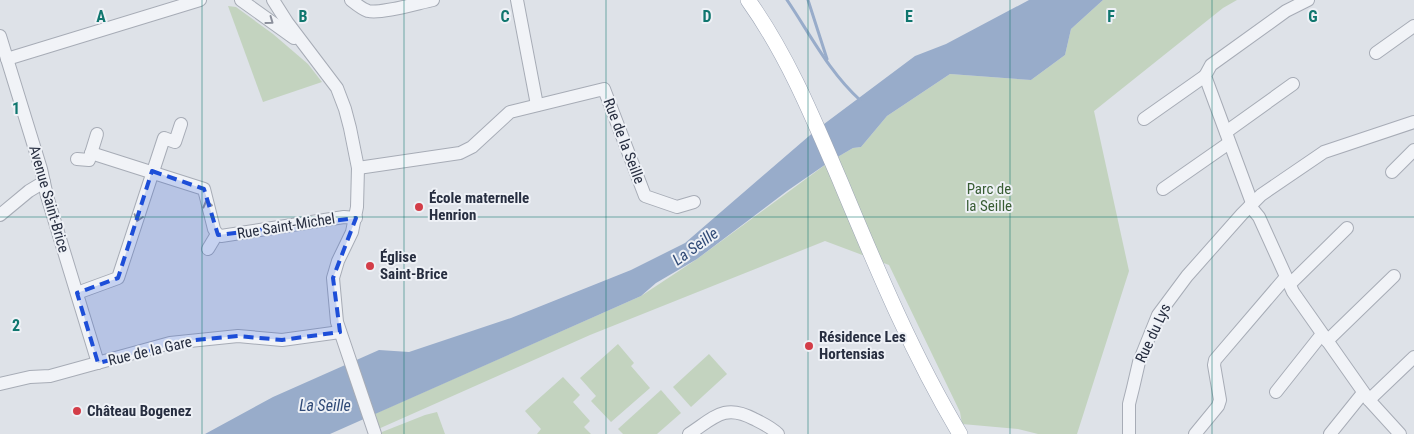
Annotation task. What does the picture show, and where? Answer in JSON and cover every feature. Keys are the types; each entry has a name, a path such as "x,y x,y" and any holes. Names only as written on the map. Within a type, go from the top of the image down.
{"main road":[{"path":"748,0 773,39 808,109 912,347 960,434"}],"street":[{"path":"7,59 200,0"},
{"path":"241,0 288,34 300,39"},
{"path":"273,0 337,88 345,109 358,168 356,218 332,278 337,322 373,428"},
{"path":"351,0 369,11 380,11 433,0"},
{"path":"517,0 537,105"},
{"path":"1144,119 1205,76 1211,65 1286,11 1308,0"},
{"path":"1376,53 1414,26"},
{"name":"Avenue Saint-Brice","path":"0,36 44,182 46,196 98,362"},
{"path":"1205,76 1251,204 1259,217 1288,281 1366,396 1400,434"},
{"path":"1163,190 1293,84"},
{"name":"Rue de la Seille","path":"358,168 460,153 472,147 510,112 604,89 644,196 677,206 694,202"},
{"name":"Rue du Lys","path":"1129,434 1129,404 1132,388 1139,362 1158,315 1187,276 1251,204 1324,152 1413,118"},
{"path":"77,292 118,278 164,138 175,142 181,124"},
{"path":"77,159 89,160 97,134"},
{"path":"1392,172 1414,150"},
{"name":"Rue Saint-Michel","path":"91,152 204,189 217,234 226,236 337,218 356,218"},
{"path":"0,215 44,182"},
{"path":"1195,434 1218,406 1220,400 1214,365 1215,360 1288,281 1347,228"},
{"name":"Rue Saint-Michel","path":"208,249 217,234"},
{"path":"1276,392 1325,338 1394,276"},
{"name":"Rue de la Gare","path":"0,392 32,384 50,376 98,362 170,343 238,336 282,340 340,332"},
{"path":"1330,434 1366,396 1414,357"},
{"name":"Rue de la Gare","path":"0,384 30,377 50,376"},
{"path":"689,434 717,416 736,411 775,431"}],"highlighted area":[{"path":"152,171 204,189 218,235 356,218 333,278 340,332 282,340 238,336 195,340 98,363 77,293 118,278"}],"green space":[{"name":"Parc de la Seille","path":"1103,0 1237,0 1223,8 1094,111 1129,271 1077,434 1038,434 1018,429 962,424 960,412 889,265 825,241 590,335 376,430 372,415 641,296 697,259 829,162 853,148 861,147 887,116 950,74 1031,80 1065,55 1071,29"},
{"path":"228,6 236,7 273,34 308,64 322,82 263,102"},
{"path":"618,344 634,363 631,366 650,388 611,422 591,401 596,396 580,378"},
{"path":"709,354 727,374 691,407 673,387"},
{"path":"563,377 580,395 573,402 590,421 584,427 591,434 537,434 541,429 525,411"},
{"path":"661,390 681,413 657,434 623,434 618,429"},
{"path":"437,412 445,434 382,434 382,432"}],"water":[{"name":"La Seille","path":"1029,0 1103,0 1071,29 1065,55 1031,80 950,74 887,116 861,147 853,148 829,162 787,191 697,259 656,283 641,296 330,434 205,434 273,397 379,350 409,352 511,318 631,270 685,243 816,130 915,56 946,44"}],"waterway":[{"path":"787,0 829,65 860,100"},
{"path":"808,0 827,59"}],"place":[{"name":"École maternelle Henrion","path":"419,207"},
{"name":"Église Saint-Brice","path":"370,266"},
{"name":"Résidence Les Hortensias","path":"809,346"},
{"name":"Château Bogenez","path":"77,411"}]}
